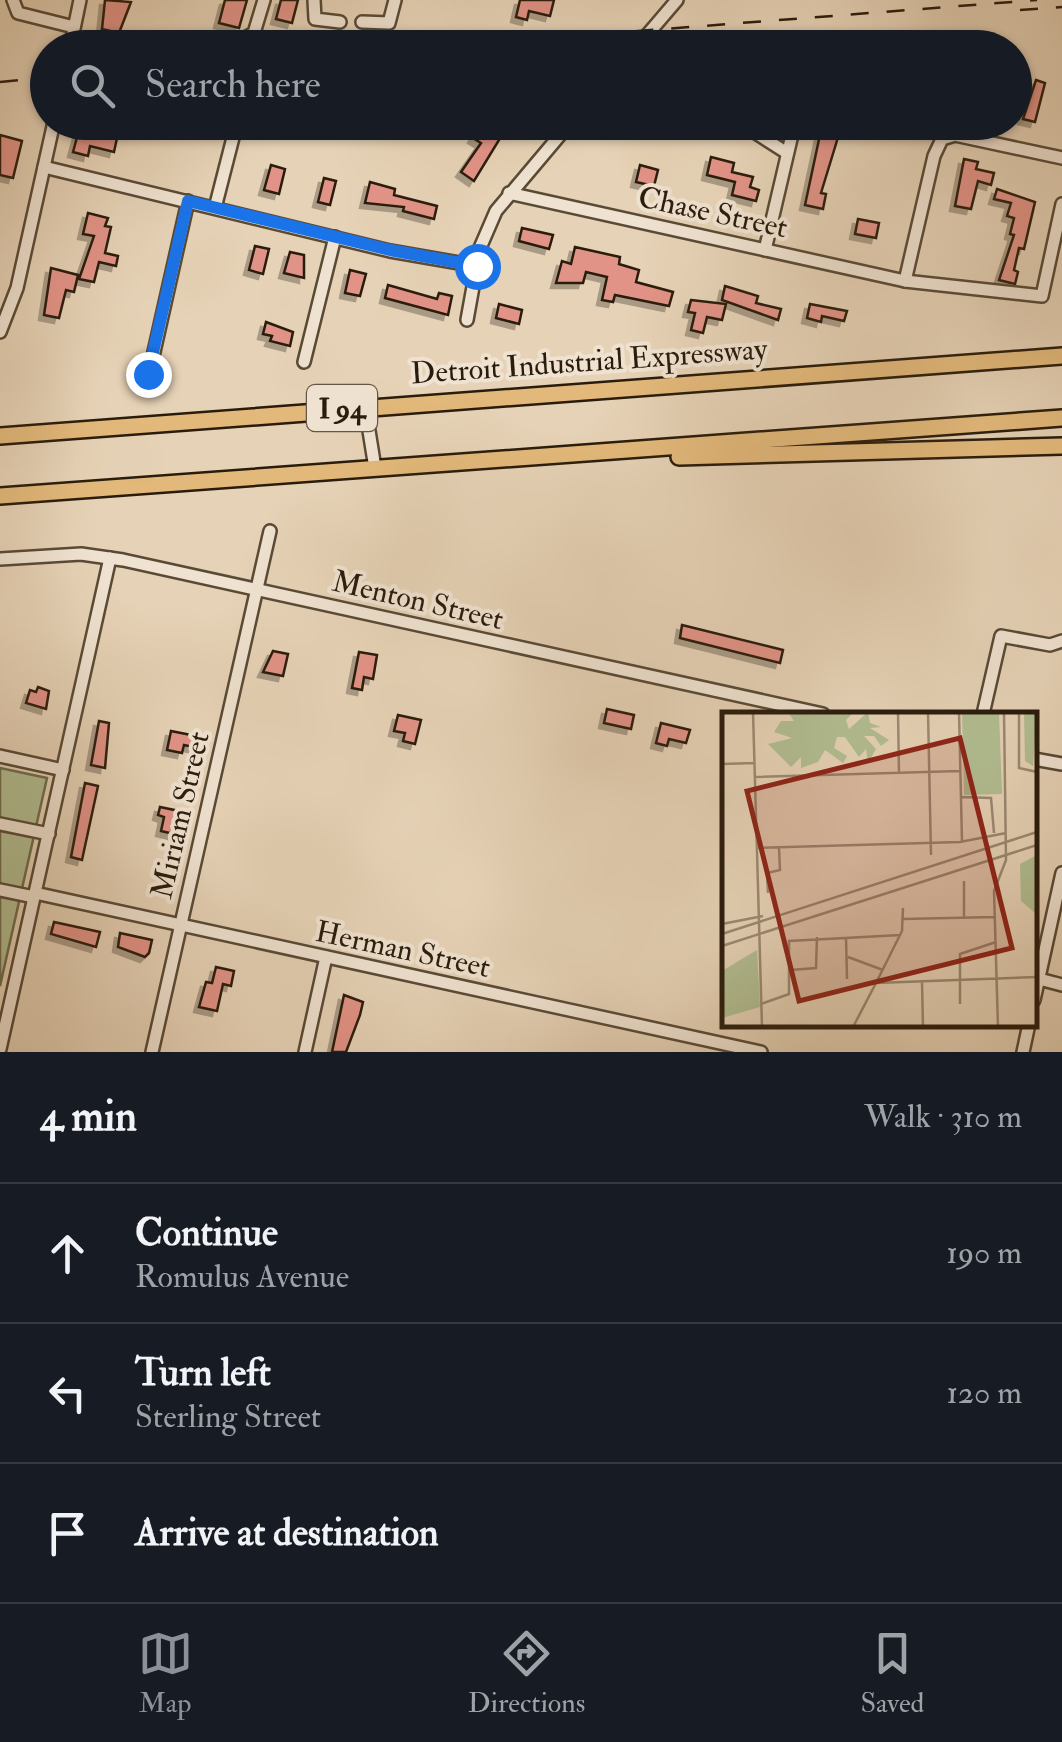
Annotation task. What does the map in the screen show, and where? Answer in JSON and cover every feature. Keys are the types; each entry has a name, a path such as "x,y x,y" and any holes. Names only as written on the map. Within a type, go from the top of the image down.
{"highway":[{"name":"Detroit Industrial Expressway","path":"0,436 1062,354"},
{"name":"I 94","path":"0,496 1062,418"},
{"path":"420,466 1062,446"}],"street":[{"path":"14,0 18,13 74,27"},
{"path":"74,30 80,0"},
{"path":"255,30 264,0"},
{"path":"314,0 315,19 340,22"},
{"path":"362,22 389,23 394,0"},
{"path":"651,30 677,0"},
{"path":"0,332 17,288 50,140"},
{"path":"216,208 233,140"},
{"path":"467,320 486,232 509,194 556,140"},
{"path":"766,140 787,154"},
{"path":"765,250 790,140"},
{"path":"906,281 934,156 942,140"},
{"path":"982,140 1062,158"},
{"path":"44,166 335,237 477,266"},
{"name":"Chase Street","path":"509,194 906,281 1042,296 1062,204"},
{"path":"148,374 188,201"},
{"path":"304,362 335,237"},
{"path":"366,406 375,468"},
{"name":"Miriam Street","path":"152,1052 270,531"},
{"name":"Menton Street","path":"0,560 46,554 110,558 814,712"},
{"path":"0,1049 110,558"},
{"path":"983,712 1000,636 1050,645 1062,641"},
{"path":"0,756 63,770"},
{"path":"1037,759 1062,764"},
{"path":"0,824 48,834"},
{"path":"1037,988 1062,873"},
{"name":"Herman Street","path":"0,890 180,925 761,1052"},
{"path":"305,1052 326,958"},
{"path":"1039,980 1062,985"},
{"path":"1023,1052 1028,1027"}],"green space":[{"path":"0,768 47,778 0,986"}],"building":[{"path":"105,0 131,2 120,30 102,29"},
{"path":"225,0 247,0 239,28 219,23"},
{"path":"281,0 298,0 292,23 276,19"},
{"path":"520,0 554,0 550,16 529,11 527,20 516,17"},
{"path":"1036,80 1045,83 1035,122 1032,121"},
{"path":"0,135 22,141 13,178 0,175"},
{"path":"76,140 117,140 114,152 90,146 88,156 73,152"},
{"path":"476,140 499,140 474,181 461,172 481,143"},
{"path":"819,140 837,140 821,193 826,194 823,209 805,205"},
{"path":"711,157 734,163 732,172 753,177 750,187 759,190 756,201 732,195 735,182 707,175"},
{"path":"964,159 978,162 976,169 994,173 991,185 978,181 971,209 955,206"},
{"path":"271,165 285,169 279,194 264,190"},
{"path":"640,165 658,170 654,186 636,182"},
{"path":"324,178 336,181 330,205 318,202"},
{"path":"370,182 395,189 394,195 437,206 434,219 403,211 404,207 365,203"},
{"path":"997,189 1035,202 1024,249 1019,248 1015,284 999,280 1014,235 1010,234 1014,218 1007,216 1011,203 994,199"},
{"path":"88,213 108,218 105,226 111,227 105,253 118,256 116,266 99,262 94,282 79,279 94,236 83,234"},
{"path":"858,219 879,223 876,238 855,234"},
{"path":"522,228 553,235 549,249 519,241"},
{"path":"255,246 269,249 263,274 249,270"},
{"path":"575,247 620,257 619,264 639,270 636,282 673,292 669,306 615,295 613,302 602,300 607,277 586,272 583,283 556,283 562,261 571,264"},
{"path":"290,252 304,255 304,278 284,273"},
{"path":"51,268 78,275 74,292 66,290 59,318 44,315"},
{"path":"350,270 366,274 360,296 345,293"},
{"path":"388,285 437,299 439,293 452,296 448,315 385,298"},
{"path":"725,286 758,296 756,303 781,309 778,320 722,300"},
{"path":"691,300 726,304 722,320 707,317 703,333 691,330 695,313 688,312"},
{"path":"499,304 522,310 519,324 496,318"},
{"path":"810,304 847,311 844,321 822,316 821,322 807,318"},
{"path":"266,322 293,332 290,346 270,341 272,336 263,334"},
{"path":"682,625 783,650 780,663 680,638"},
{"path":"273,651 288,654 283,676 263,672"},
{"path":"359,652 377,655 373,679 364,677 362,690 352,688"},
{"path":"38,687 49,691 46,709 26,703 30,690 36,692"},
{"path":"607,709 634,715 631,729 604,723"},
{"path":"398,715 421,720 415,744 403,741 405,733 394,731"},
{"path":"99,721 109,723 105,768 91,765"},
{"path":"661,723 690,730 686,743 669,739 667,746 656,743"},
{"path":"171,731 196,736 193,747 184,745 182,753 167,750"},
{"path":"85,783 98,786 82,860 71,857"},
{"path":"160,807 184,812 174,834 161,831 164,817 158,815"},
{"path":"54,922 100,932 96,947 51,934"},
{"path":"120,933 152,940 149,953 145,957 118,947"},
{"path":"216,967 234,971 231,986 223,984 217,1011 199,1007 206,982 212,983"},
{"path":"344,995 363,1002 346,1052 332,1052"}],"railway":[{"path":"651,30 1037,0"},
{"path":"1020,10 1062,7"},
{"path":"0,82 30,79"}],"route":[{"path":"148,374 188,201 390,250 477,266"}]}
